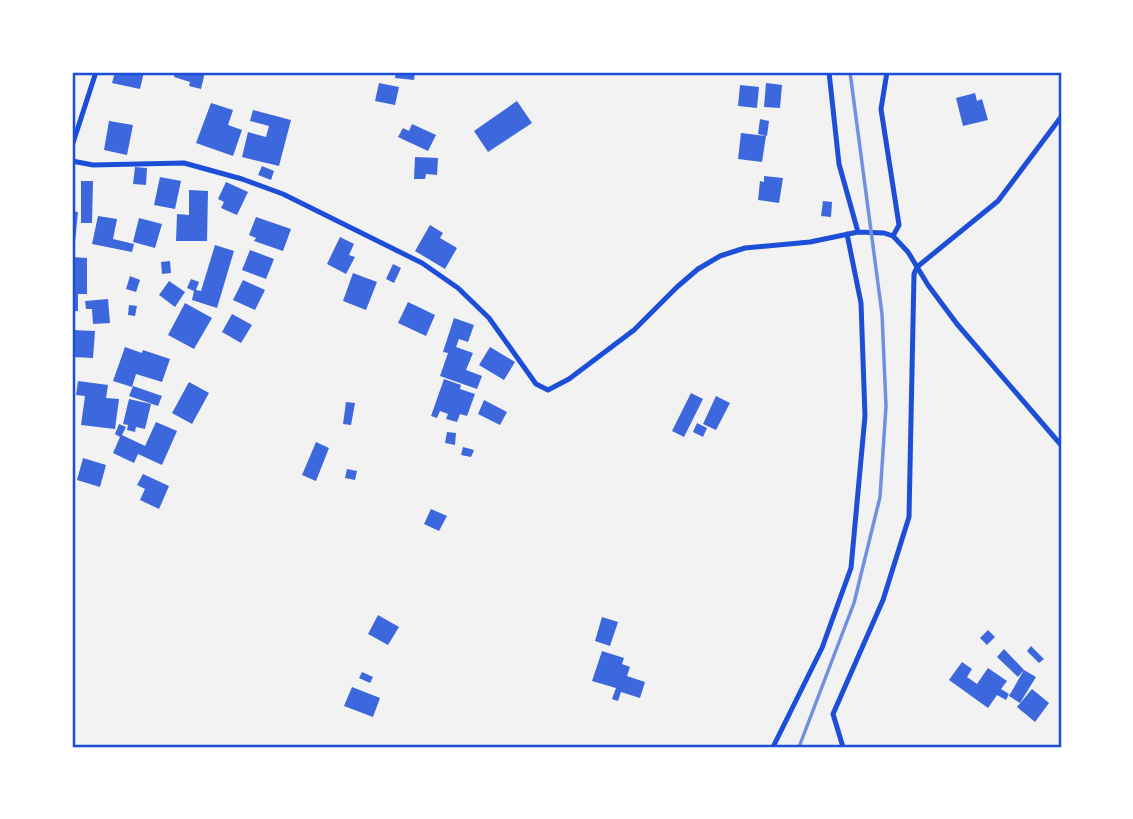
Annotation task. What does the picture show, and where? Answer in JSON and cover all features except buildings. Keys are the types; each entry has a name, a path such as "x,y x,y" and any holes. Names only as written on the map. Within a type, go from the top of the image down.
{"street":[{"path":"72,146 96,72"},
{"path":"829,72 839,164 858,233"},
{"path":"887,72 881,109 899,225 893,236"},
{"path":"844,747 833,714 883,600 909,517 914,274 917,267 998,201 1061,117"},
{"path":"72,161 93,165 184,163 283,194 422,262 458,288 489,318 536,384 548,390 569,379 634,330 677,287 698,269 720,256 745,248 810,242 847,234 884,233 893,236 908,252 957,324 1061,445"},
{"path":"773,747 822,648 851,568 865,416 861,303 847,234"}],"railway":[{"path":"799,747 854,603 880,497 886,406 882,314 850,72"}]}
